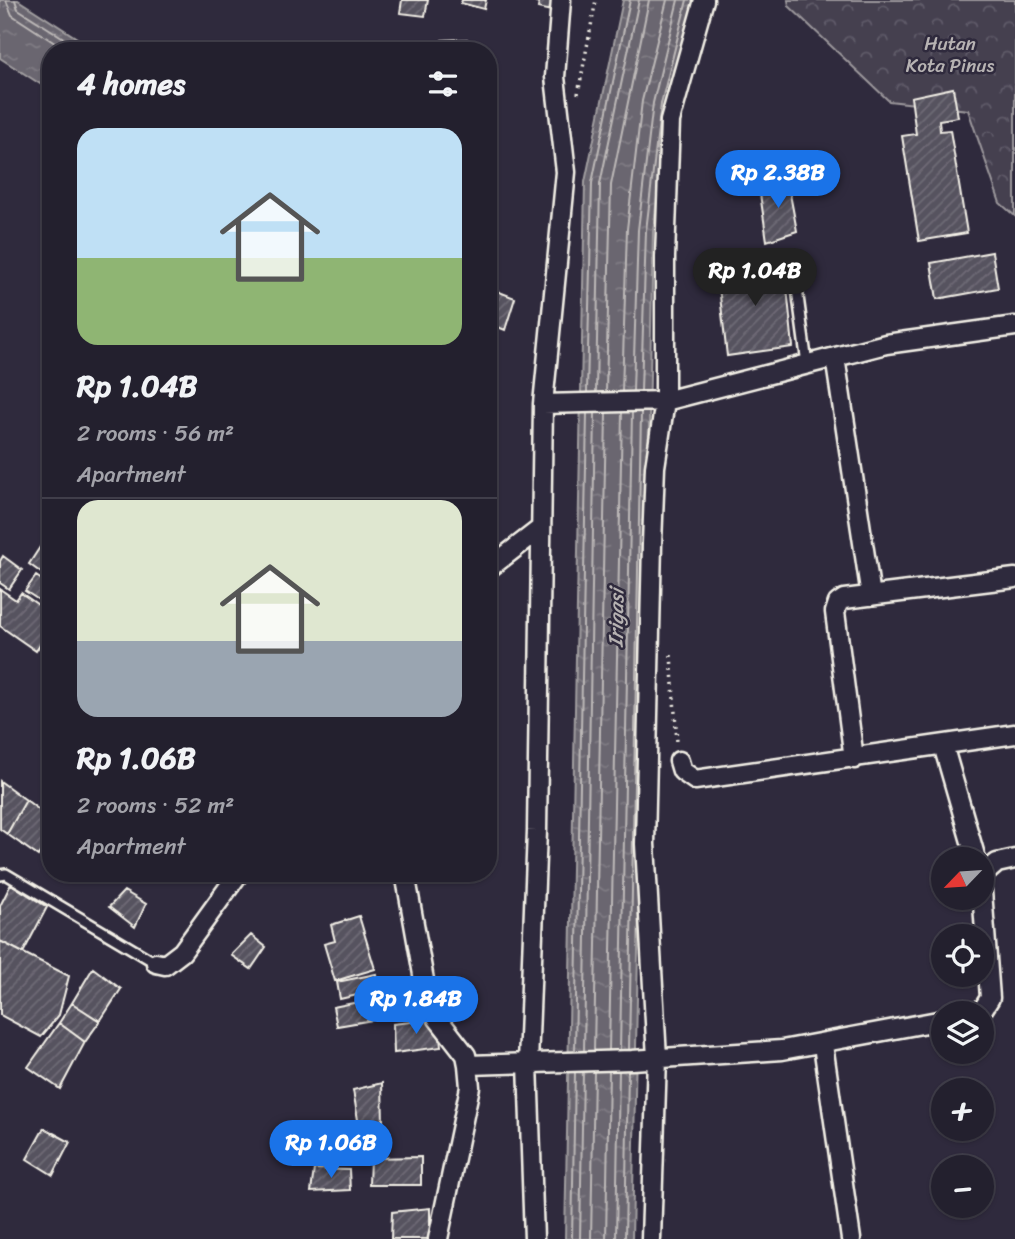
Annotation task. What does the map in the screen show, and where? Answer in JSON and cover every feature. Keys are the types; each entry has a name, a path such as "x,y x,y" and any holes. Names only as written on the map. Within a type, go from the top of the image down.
{"street":[{"path":"534,1239 542,404 566,172 555,77 561,0"},
{"path":"651,1239 657,1058 645,844 652,544 657,453 665,401 665,257 670,121 704,0"},
{"path":"542,404 645,404 665,401 835,357 933,336 1015,326"},
{"path":"835,357 872,596"},
{"path":"497,562 541,528"},
{"path":"854,759 836,606 844,599 1015,578"},
{"path":"679,761 682,771 695,780 1015,734"},
{"path":"943,745 973,847"},
{"path":"994,866 1015,859"},
{"path":"156,963 164,965 182,952 233,882"},
{"path":"407,882 428,997 438,1019 466,1055 470,1087 438,1239"},
{"path":"983,910 988,1001"},
{"path":"468,1065 632,1060 823,1045 931,1022"},
{"path":"823,1045 851,1239"}],"lane":[{"path":"793,259 807,364"},
{"path":"0,875 6,874 156,963"}],"path":[{"path":"577,106 596,0"}],"green space":[{"name":"Hutan Kota Pinus","path":"788,0 1015,0 1015,216 1000,203 968,110 889,101 789,6"}],"water":[{"path":"0,0 18,0 83,42 42,42 42,85 0,58"},
{"name":"Irigasi","path":"623,0 694,0 668,106 653,232 632,1239 565,1239 585,182"}],"building":[{"path":"402,0 428,0 425,16 400,13"},
{"path":"462,0 486,0 484,9 461,3"},
{"path":"527,0 558,0 556,12 538,8 539,3"},
{"path":"467,39 467,42 442,40"},
{"path":"953,88 958,117 939,120 940,131 950,130 967,233 919,241 902,136 916,134 911,97"},
{"path":"787,178 797,231 767,241 759,187"},
{"path":"992,252 998,288 937,299 931,263"},
{"path":"784,258 793,347 727,356 717,270"},
{"path":"497,291 515,298 505,330 497,327"},
{"path":"42,544 42,573 29,564"},
{"path":"3,556 22,570 9,589 0,583 0,561"},
{"path":"36,576 42,580 42,602 25,591"},
{"path":"0,589 16,600 21,593 42,608 42,642 36,651 0,626"},
{"path":"0,781 26,800 7,834 0,829"},
{"path":"26,800 42,812 42,849 38,856 7,834"},
{"path":"11,884 47,907 23,953 0,941 0,906"},
{"path":"124,891 146,904 135,927 109,907"},
{"path":"359,916 375,969 335,981 324,944 335,941 331,925"},
{"path":"251,935 266,947 251,969 231,955"},
{"path":"0,941 69,976 59,1015 41,1037 0,1015"},
{"path":"93,968 121,989 100,1021 72,1003"},
{"path":"376,974 379,990 340,999 337,982"},
{"path":"369,1000 373,1020 337,1026 333,1007"},
{"path":"72,1003 100,1021 85,1042 59,1023"},
{"path":"438,1019 441,1047 394,1053 393,1024"},
{"path":"59,1023 85,1042 60,1089 28,1067"},
{"path":"382,1083 383,1123 359,1126 353,1090"},
{"path":"44,1128 70,1142 53,1175 27,1159"},
{"path":"421,1157 421,1185 369,1185 370,1158"},
{"path":"314,1169 349,1170 350,1190 311,1192"},
{"path":"430,1208 430,1239 391,1239 392,1212"}]}
